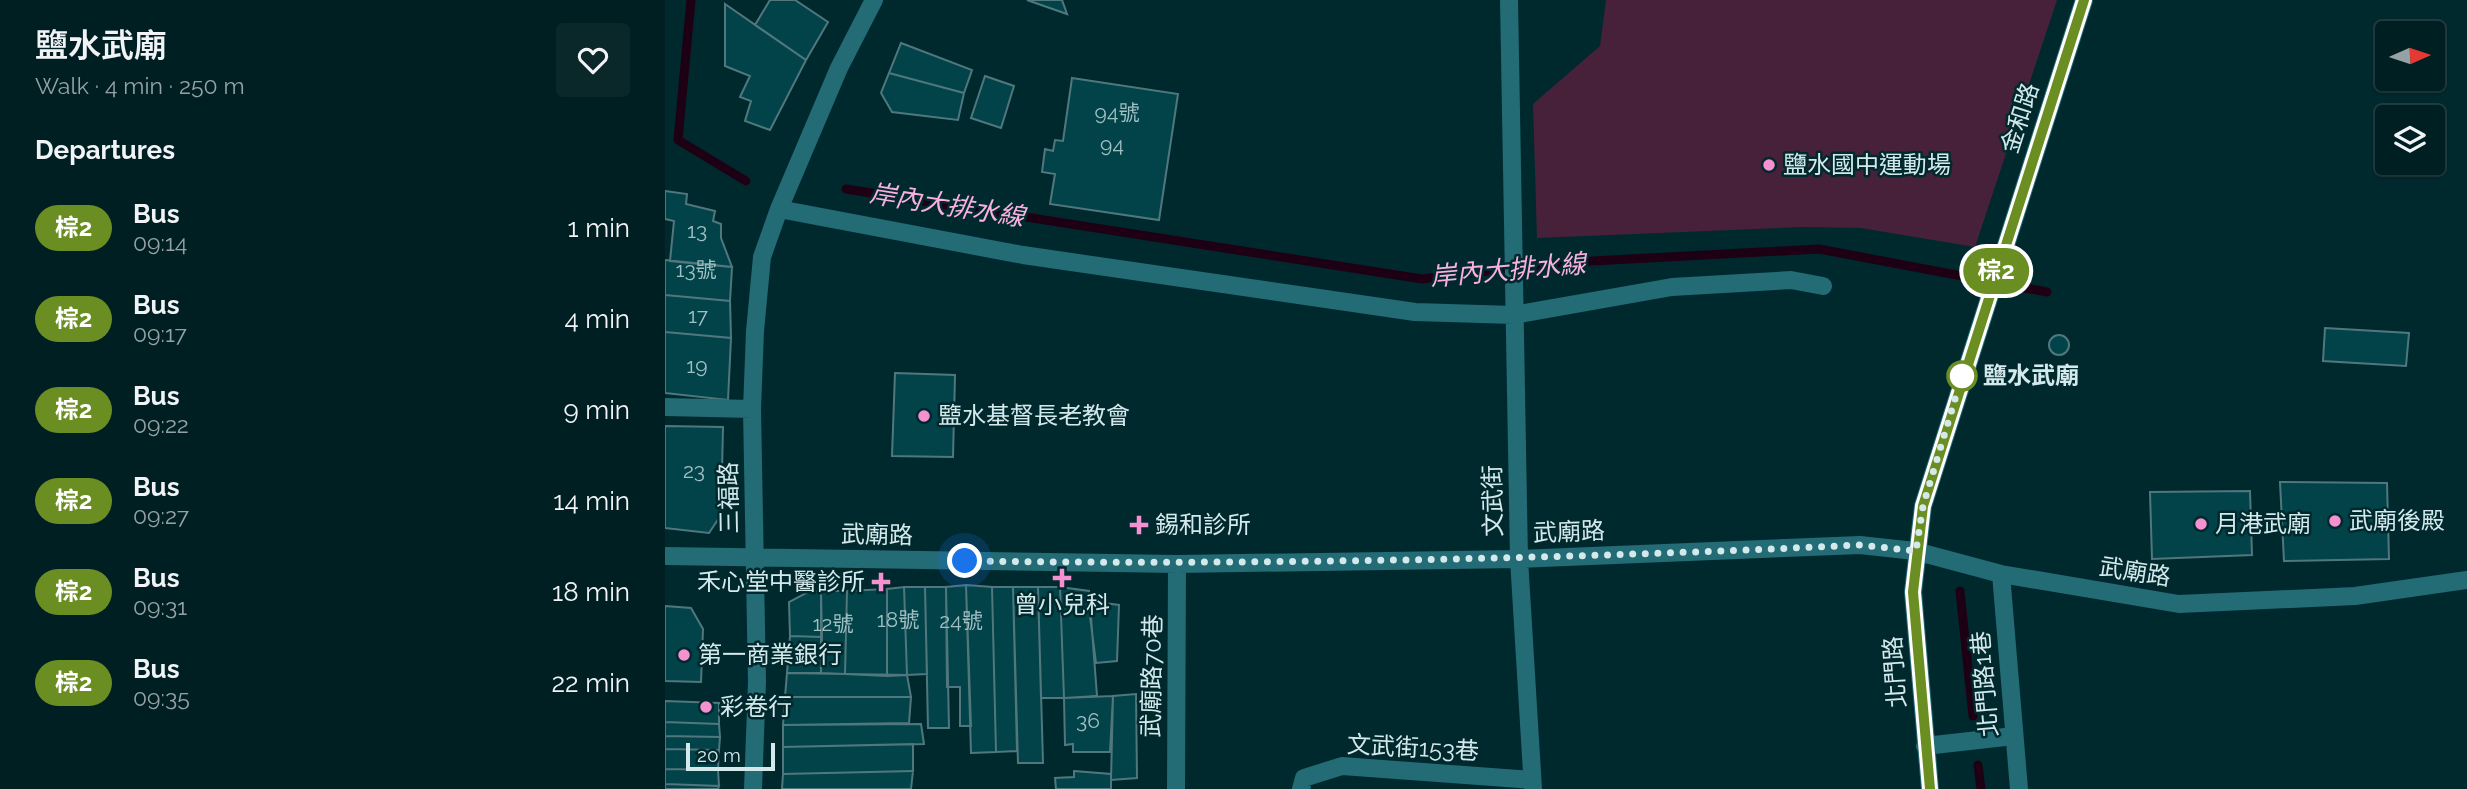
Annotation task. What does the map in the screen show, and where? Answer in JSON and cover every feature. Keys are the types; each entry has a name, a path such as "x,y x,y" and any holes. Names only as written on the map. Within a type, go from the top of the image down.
{"street":[{"name":"三福路","path":"753,789 757,682 752,409 755,331 762,257 779,209 839,68 874,0"},
{"name":"文武街","path":"1509,0 1519,559 1533,785"},
{"name":"金和路","path":"1916,551 1932,471 2084,0"},
{"path":"779,209 1023,255 1415,312 1514,315 1672,287 1791,279 1823,286"},
{"path":"665,407 752,409"},
{"name":"武廟路","path":"665,556 1177,564 1519,559 1860,545 1916,551 2001,574 2179,604 2355,596 2467,580"},
{"name":"北門路","path":"1916,551 1913,592 1930,789"},
{"name":"武廟路70巷","path":"1176,789 1177,564"},
{"name":"北門路1巷","path":"2001,574 2019,789"},
{"path":"1925,746 2014,736"},
{"name":"文武街153巷","path":"1301,789 1304,778 1342,766 1533,785"}],"shaded area":[{"name":"鹽水國中運動場","path":"1606,0 2057,0 1975,247 1861,228 1802,227 1537,238 1533,104 1600,46"}],"building":[{"path":"770,0 795,0 828,22 806,60 755,25"},
{"path":"1027,0 1062,0 1067,14"},
{"path":"725,4 806,60 770,130 745,121 751,101 740,97 750,76 725,66"},
{"path":"901,43 972,70 964,93 889,73"},
{"path":"889,73 964,93 958,120 892,112 881,93"},
{"path":"985,76 1014,86 1001,128 971,118"},
{"path":"1072,78 1178,94 1159,220 1050,204 1055,174 1042,172 1045,149 1053,151 1055,140 1063,141"},
{"path":"665,191 687,194 686,204 715,211 713,221 721,224 721,238 732,267 670,261 674,221 665,219"},
{"path":"665,260 732,267 730,301 665,295"},
{"path":"665,295 730,301 731,338 665,332"},
{"path":"2325,328 2409,333 2406,366 2323,361"},
{"path":"665,332 731,338 728,400 665,393"},
{"path":"2059,335 2066,338 2069,345 2066,352 2059,355 2052,352 2049,345 2052,338"},
{"name":"盬水基督長老教會","path":"895,373 955,375 953,457 892,456"},
{"path":"665,426 723,427 721,515 709,533 665,528"},
{"name":"武廟後殿","path":"2280,482 2387,483 2389,559 2284,561"},
{"name":"月港武廟","path":"2250,491 2252,555 2152,559 2150,492"},
{"path":"966,585 992,587 996,752 971,753"},
{"path":"966,585 971,726 960,726 960,687 947,687 946,587"},
{"path":"904,587 925,587 927,674 907,675"},
{"path":"904,587 907,675 887,676 887,589"},
{"path":"925,587 946,587 949,728 928,728"},
{"path":"992,587 1013,587 1017,751 996,752"},
{"path":"1013,587 1038,587 1043,763 1018,763"},
{"path":"1038,587 1060,587 1064,698 1041,698"},
{"path":"1060,587 1089,591 1097,696 1064,698"},
{"path":"887,589 887,676 845,674 847,591"},
{"path":"821,591 847,591 845,674 821,673"},
{"path":"821,591 822,637 790,636 789,602 808,592"},
{"path":"1088,601 1119,605 1117,661 1096,663"},
{"name":"第一商業銀行","path":"665,606 691,608 703,629 701,682 665,681"},
{"path":"790,636 822,637 821,673 787,673"},
{"path":"787,673 907,675 911,697 785,697"},
{"path":"1136,694 1137,778 1111,780 1113,696"},
{"path":"1113,696 1110,752 1073,752 1073,744 1065,745 1064,698"},
{"path":"785,697 911,697 909,723 783,725"},
{"path":"665,701 719,703 719,724 665,722"},
{"path":"665,722 719,724 720,737 665,736"},
{"path":"921,724 924,744 783,747 783,725"},
{"path":"665,736 720,737 719,750 665,749"},
{"path":"913,744 913,771 783,774 783,747"},
{"path":"665,749 719,750 718,770 665,769"},
{"path":"665,769 718,770 719,786 665,784"},
{"path":"913,771 911,789 782,789 783,774"},
{"path":"1074,771 1111,774 1111,789 1056,789 1055,778 1074,777"},
{"path":"665,784 719,786 718,789 665,789"}],"waterway":[{"name":"岸內大排水線","path":"691,0 678,140 746,181"},
{"name":"岸內大排水線","path":"846,189 1422,279 1555,263 1819,249 2047,292"},
{"name":"岸內大排水線","path":"1960,591 1973,716"},
{"name":"岸內大排水線","path":"1978,765 1981,789"}],"bus line":[{"name":"棕2","path":"1930,789 1913,592 1923,506 1985,304 2084,0"}],"place":[{"name":"鹽水國中運動場","path":"1769,165"},
{"name":"鹽水武廟","path":"1962,376"},
{"name":"盬水基督長老教會","path":"924,416"},
{"name":"武廟後殿","path":"2335,521"},
{"name":"月港武廟","path":"2201,524"},
{"name":"錫和診所","path":"1139,525"},
{"name":"曾小兒科","path":"1062,578"},
{"name":"禾心堂中醫診所","path":"881,582"},
{"name":"第一商業銀行","path":"684,655"},
{"name":"彩卷行","path":"706,707"}],"route":[{"path":"965,561 1177,564 1519,559 1860,545 1916,551 1932,471 1962,376"}]}
